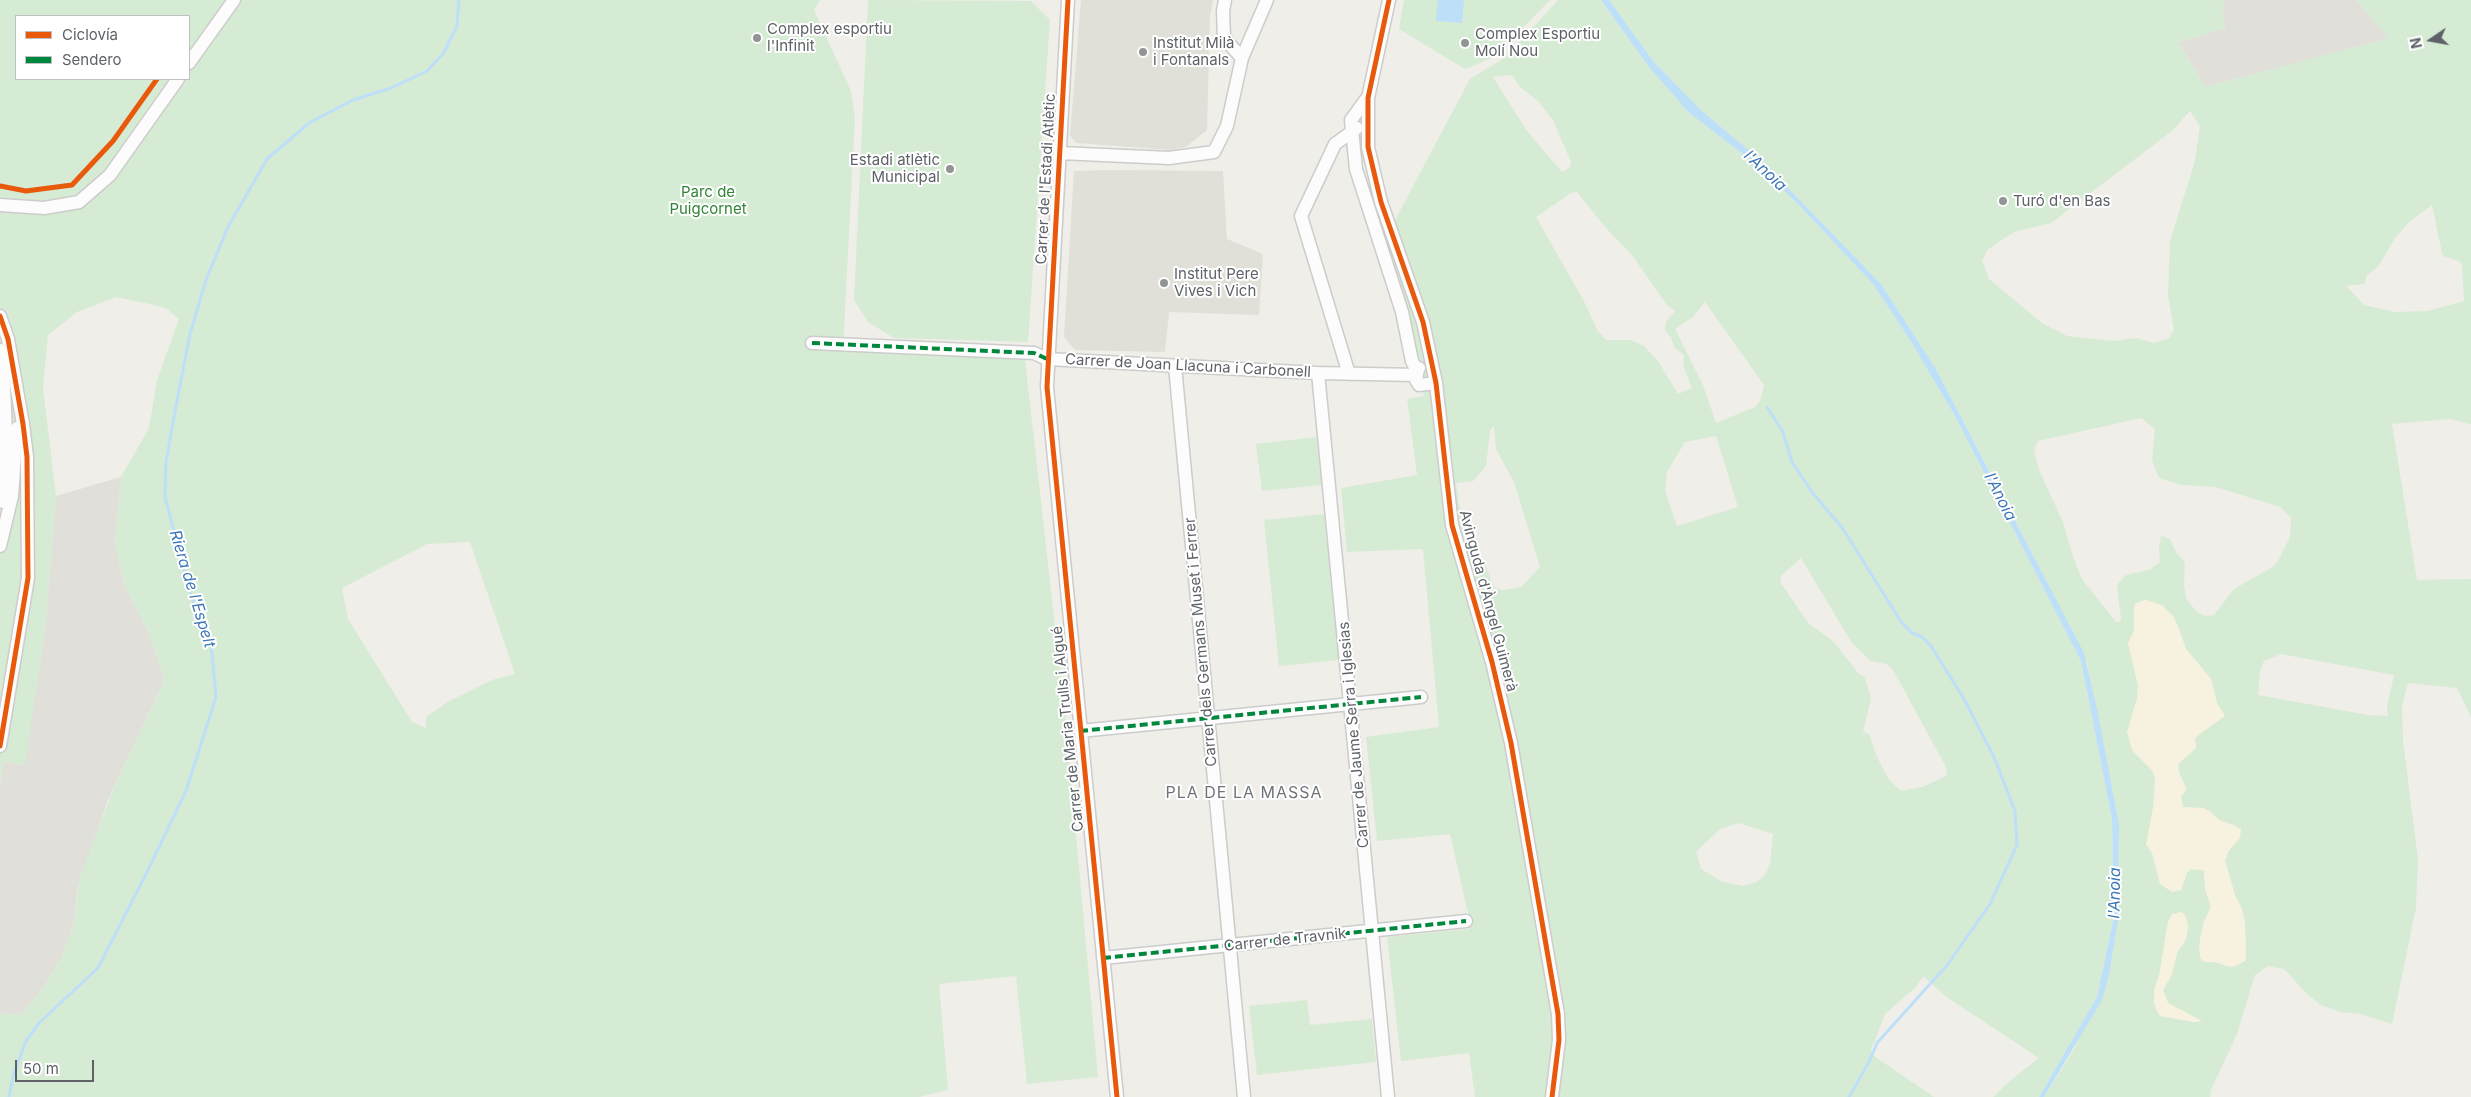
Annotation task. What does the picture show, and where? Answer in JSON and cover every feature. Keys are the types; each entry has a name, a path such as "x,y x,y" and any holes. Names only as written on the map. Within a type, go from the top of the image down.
{"street":[{"path":"190,62 234,0"},
{"name":"Carrer de l'Estadi Atlètic","path":"1047,359 1068,0"},
{"path":"1226,0 1223,11 1224,38 1242,58"},
{"path":"1060,153 1170,158 1214,152 1228,126 1242,58 1264,0"},
{"name":"Avinguda d'Àngel Guimerà","path":"1390,0 1368,98 1366,128 1372,168 1381,202 1423,322 1436,383 1452,525 1499,689 1555,990 1559,1040 1552,1097"},
{"path":"0,205 44,208 79,202 110,175 177,80"},
{"path":"1368,98 1351,120 1356,169 1402,312 1412,361 1417,372"},
{"path":"1349,374 1301,216 1335,144 1352,130 1366,128"},
{"path":"0,316 17,442 12,496 0,546"},
{"name":"Carrer de Joan Llacuna i Carbonell","path":"812,343 1034,353 1047,359 1318,373 1417,372 1432,364"},
{"path":"0,532 6,433 5,348"},
{"path":"0,746 28,578 27,457 19,392 5,348"},
{"name":"Carrer de Maria Trulls i Algué","path":"1047,359 1047,387 1117,1097"},
{"name":"Carrer dels Germans Muset i Ferrer","path":"1175,366 1244,1097"},
{"name":"Carrer de Joan Llacuna i Carbonell","path":"1417,372 1419,385 1436,383"},
{"name":"Carrer de Jaume Serra i Iglesias","path":"1318,373 1388,1097"},
{"path":"1080,731 1421,696"},
{"name":"Carrer de Travnik","path":"1103,958 1466,921"},
{"path":"1546,1097 1555,990"}],"shaded area":[{"name":"Institut Milà i Fontanals","path":"1081,0 1213,0 1210,16 1207,130 1186,147 1170,150 1077,143 1070,136"},
{"path":"2225,0 2356,0 2390,38 2205,87 2178,42 2226,28 2222,11"},
{"name":"Institut Pere Vives i Vich","path":"1074,171 1223,171 1227,239 1263,254 1259,315 1169,312 1165,352 1075,350 1064,337"},
{"path":"121,477 115,544 124,584 147,629 165,679 108,800 78,887 74,923 62,956 44,987 21,1015 0,1013 0,785 4,761 24,765 45,630 56,496"}],"green space":[{"name":"Parc de Puigcornet","path":"0,0 820,0 814,10 851,91 855,118 843,349 1025,360 1066,724 1098,1077 1027,1084 1016,976 939,984 948,1090 919,1097 0,1097 0,1013 21,1015 44,987 62,956 74,923 80,876 113,790 165,679 147,629 124,584 115,544 121,477 149,428 157,380 179,319 167,309 159,306 116,297 77,312 48,335 43,388 56,496 45,630 25,765 4,761 0,785","holes":["470,542 515,674 492,680 449,701 426,717 426,728 412,722 348,619 342,588 427,544"]},
{"name":"Estadi atlètic Municipal","path":"868,0 1031,1 1050,20 1028,342 894,338 868,322 854,300"},
{"name":"Complex Esportiu Molí Nou","path":"1404,0 1550,0 1494,57 1465,69 1399,29"},
{"path":"1558,0 1601,0 1649,67 1688,112 1757,165 1797,203 1873,284 1910,340 1955,416 2081,661 2112,819 2114,917 2097,997 2039,1097 1993,1097 2039,1058 1948,998 1923,976 1916,987 1885,1014 1871,1050 1874,1056 1934,1097 1475,1097 1469,1053 1401,1061 1387,937 1469,929 1468,913 1450,834 1377,841 1366,737 1439,727 1423,549 1347,552 1341,488 1417,475 1407,399 1424,396 1386,237 1470,79 1506,57","holes":["1512,75 1520,87 1538,101 1553,120 1571,162 1570,167 1562,172 1527,131 1493,77","1577,192 1605,227 1632,255 1667,305 1675,311 1666,322 1665,330 1671,337 1674,347 1684,355 1683,365 1692,388 1678,394 1658,361 1644,346 1631,340 1606,340 1597,330 1586,305 1536,217 1571,193","1705,302 1764,385 1760,401 1755,407 1716,423 1703,385 1675,329 1693,317","1494,426 1496,449 1514,482 1540,567 1521,587 1497,589 1493,585 1485,564 1473,566 1465,542 1456,483 1473,481 1486,466 1490,431","1716,436 1738,507 1677,526 1665,491 1667,472 1685,442","1801,558 1852,643 1871,661 1887,664 1893,670 1946,767 1947,774 1944,777 1922,787 1901,791 1888,778 1877,757 1869,734 1863,732 1871,699 1865,677 1859,674 1833,641 1809,624 1780,582 1782,575","1739,823 1773,834 1770,864 1765,875 1757,882 1743,886 1723,882 1701,869 1696,852 1720,829"]},
{"path":"1609,0 2225,0 2222,11 2226,28 2178,42 2205,87 2389,38 2356,0 2471,0 2471,424 2450,419 2392,424 2417,580 2471,579 2471,717 2457,688 2408,683 2402,706 2403,741 2418,859 2416,908 2392,1024 2360,1014 2340,1012 2321,1005 2308,995 2284,969 2268,966 2255,975 2237,1034 2211,1090 2210,1097 2044,1097 2073,1051 2109,975 2118,922 2119,824 2087,663 1936,369 1881,284 1765,164 1701,110 1654,62","holes":["2190,111 2200,126 2195,161 2170,241 2168,295 2174,330 2169,338 2155,343 2136,338 2113,341 2067,336 2042,323 1989,279 1982,261 1987,250 2014,232 2051,223 2172,131","2432,205 2442,253 2445,257 2459,261 2462,265 2464,301 2428,311 2394,312 2364,305 2346,286 2364,284 2367,275 2378,267 2395,238 2410,221","2141,418 2155,429 2152,460 2159,478 2181,485 2216,487 2280,507 2291,518 2290,537 2278,561 2271,568 2234,589 2214,615 2205,616 2197,612 2186,599 2184,584 2185,563 2176,552 2170,539 2161,536 2160,562 2149,570 2126,575 2117,585 2121,618 2120,622 2116,622 2082,579 2073,557 2063,522 2039,470 2034,450 2038,441","2146,600 2163,606 2178,626 2186,649 2211,679 2217,703 2224,716 2197,736 2195,739 2196,748 2179,763 2178,768 2186,790 2180,797 2183,807 2209,810 2219,820 2237,826 2225,861 2235,895 2242,909 2245,924 2246,960 2238,965 2229,967 2215,962 2206,962 2199,952 2200,939 2211,906 2205,889 2204,870 2191,869 2187,872 2181,890 2160,884 2150,847 2155,778 2152,770 2132,750 2130,722 2137,699 2138,685 2128,643 2134,631 2134,607 2141,601","2281,654 2394,675 2387,707 2388,716 2368,715 2258,695 2260,671 2264,661","2185,915 2188,925 2186,940 2177,953 2172,974 2163,990 2168,1003 2201,1021 2195,1022 2160,1016 2155,1008 2168,922"]},
{"path":"1316,437 1322,485 1262,491 1256,444"},
{"path":"1325,514 1340,660 1279,666 1264,520"},
{"path":"1307,1000 1310,1025 1372,1019 1376,1062 1257,1075 1249,1006"}],"sand":[{"path":"2146,600 2163,606 2174,617 2186,649 2211,679 2217,703 2225,716 2197,736 2195,739 2196,748 2179,763 2178,768 2186,790 2181,797 2183,807 2204,808 2219,820 2241,829 2240,838 2228,852 2225,861 2235,895 2242,909 2245,924 2246,960 2234,967 2202,961 2200,957 2200,939 2204,921 2211,906 2205,889 2204,870 2191,869 2187,872 2181,890 2172,892 2160,884 2154,855 2146,845 2155,797 2155,778 2152,770 2132,750 2127,732 2137,699 2138,685 2128,643 2134,631 2134,607 2136,603"},
{"path":"2182,912 2188,925 2187,936 2177,953 2172,974 2163,990 2168,1003 2202,1021 2195,1022 2160,1016 2154,1003 2154,990 2159,976 2168,922 2172,914"}],"water":[{"path":"1438,0 1464,0 1462,23 1436,21"},
{"name":"l'Anoia","path":"1601,0 1609,0 1654,62 1701,110 1765,164 1881,284 1936,369 2084,653 2097,709 2119,824 2118,922 2109,975 2102,1000 2044,1097 2039,1097 2097,997 2114,917 2112,819 2081,661 1955,416 1910,340 1873,284 1797,203 1757,165 1688,112 1649,67"}],"waterway":[{"name":"Riera de l'Espelt","path":"9,1097 13,1076 26,1041 39,1023 98,968 186,791 216,697 211,644 191,595 165,497 166,463 176,406 190,334 206,280 228,227 267,159 309,123 353,100 391,88 427,71 443,54 457,26 459,0"},
{"path":"1767,407 1783,432 1792,462 1812,492 1843,529 1900,620 1912,633 1922,637 1931,646 1964,699 1994,757 2015,811 2017,845 1990,904 1948,964 1877,1043 1869,1062 1849,1097"}],"marked path":[{"path":"1752,161 1758,154"},
{"path":"812,343 1034,353 1047,359"},
{"path":"1080,731 1421,697"},
{"path":"1103,958 1466,921"}],"cycle path":[{"path":"1068,0 1047,387 1117,1097"},
{"path":"1389,0 1368,98 1368,147 1381,202 1423,322 1436,383 1452,525 1492,662 1511,743 1558,1014 1559,1040 1552,1097"},
{"path":"0,186 26,191 72,185 113,141 156,80"},
{"path":"0,316 8,339 27,457 28,578 0,746"}],"place":[{"name":"Complex esportiu l'Infinit","path":"757,38"},
{"name":"Complex Esportiu Molí Nou","path":"1465,43"},
{"name":"Institut Milà i Fontanals","path":"1143,52"},
{"name":"Estadi atlètic Municipal","path":"950,169"},
{"name":"Turó d'en Bas","path":"2003,201"},
{"name":"Institut Pere Vives i Vich","path":"1164,283"}],"district":[{"name":"PLA DE LA MASSA","path":"1244,793"}]}
